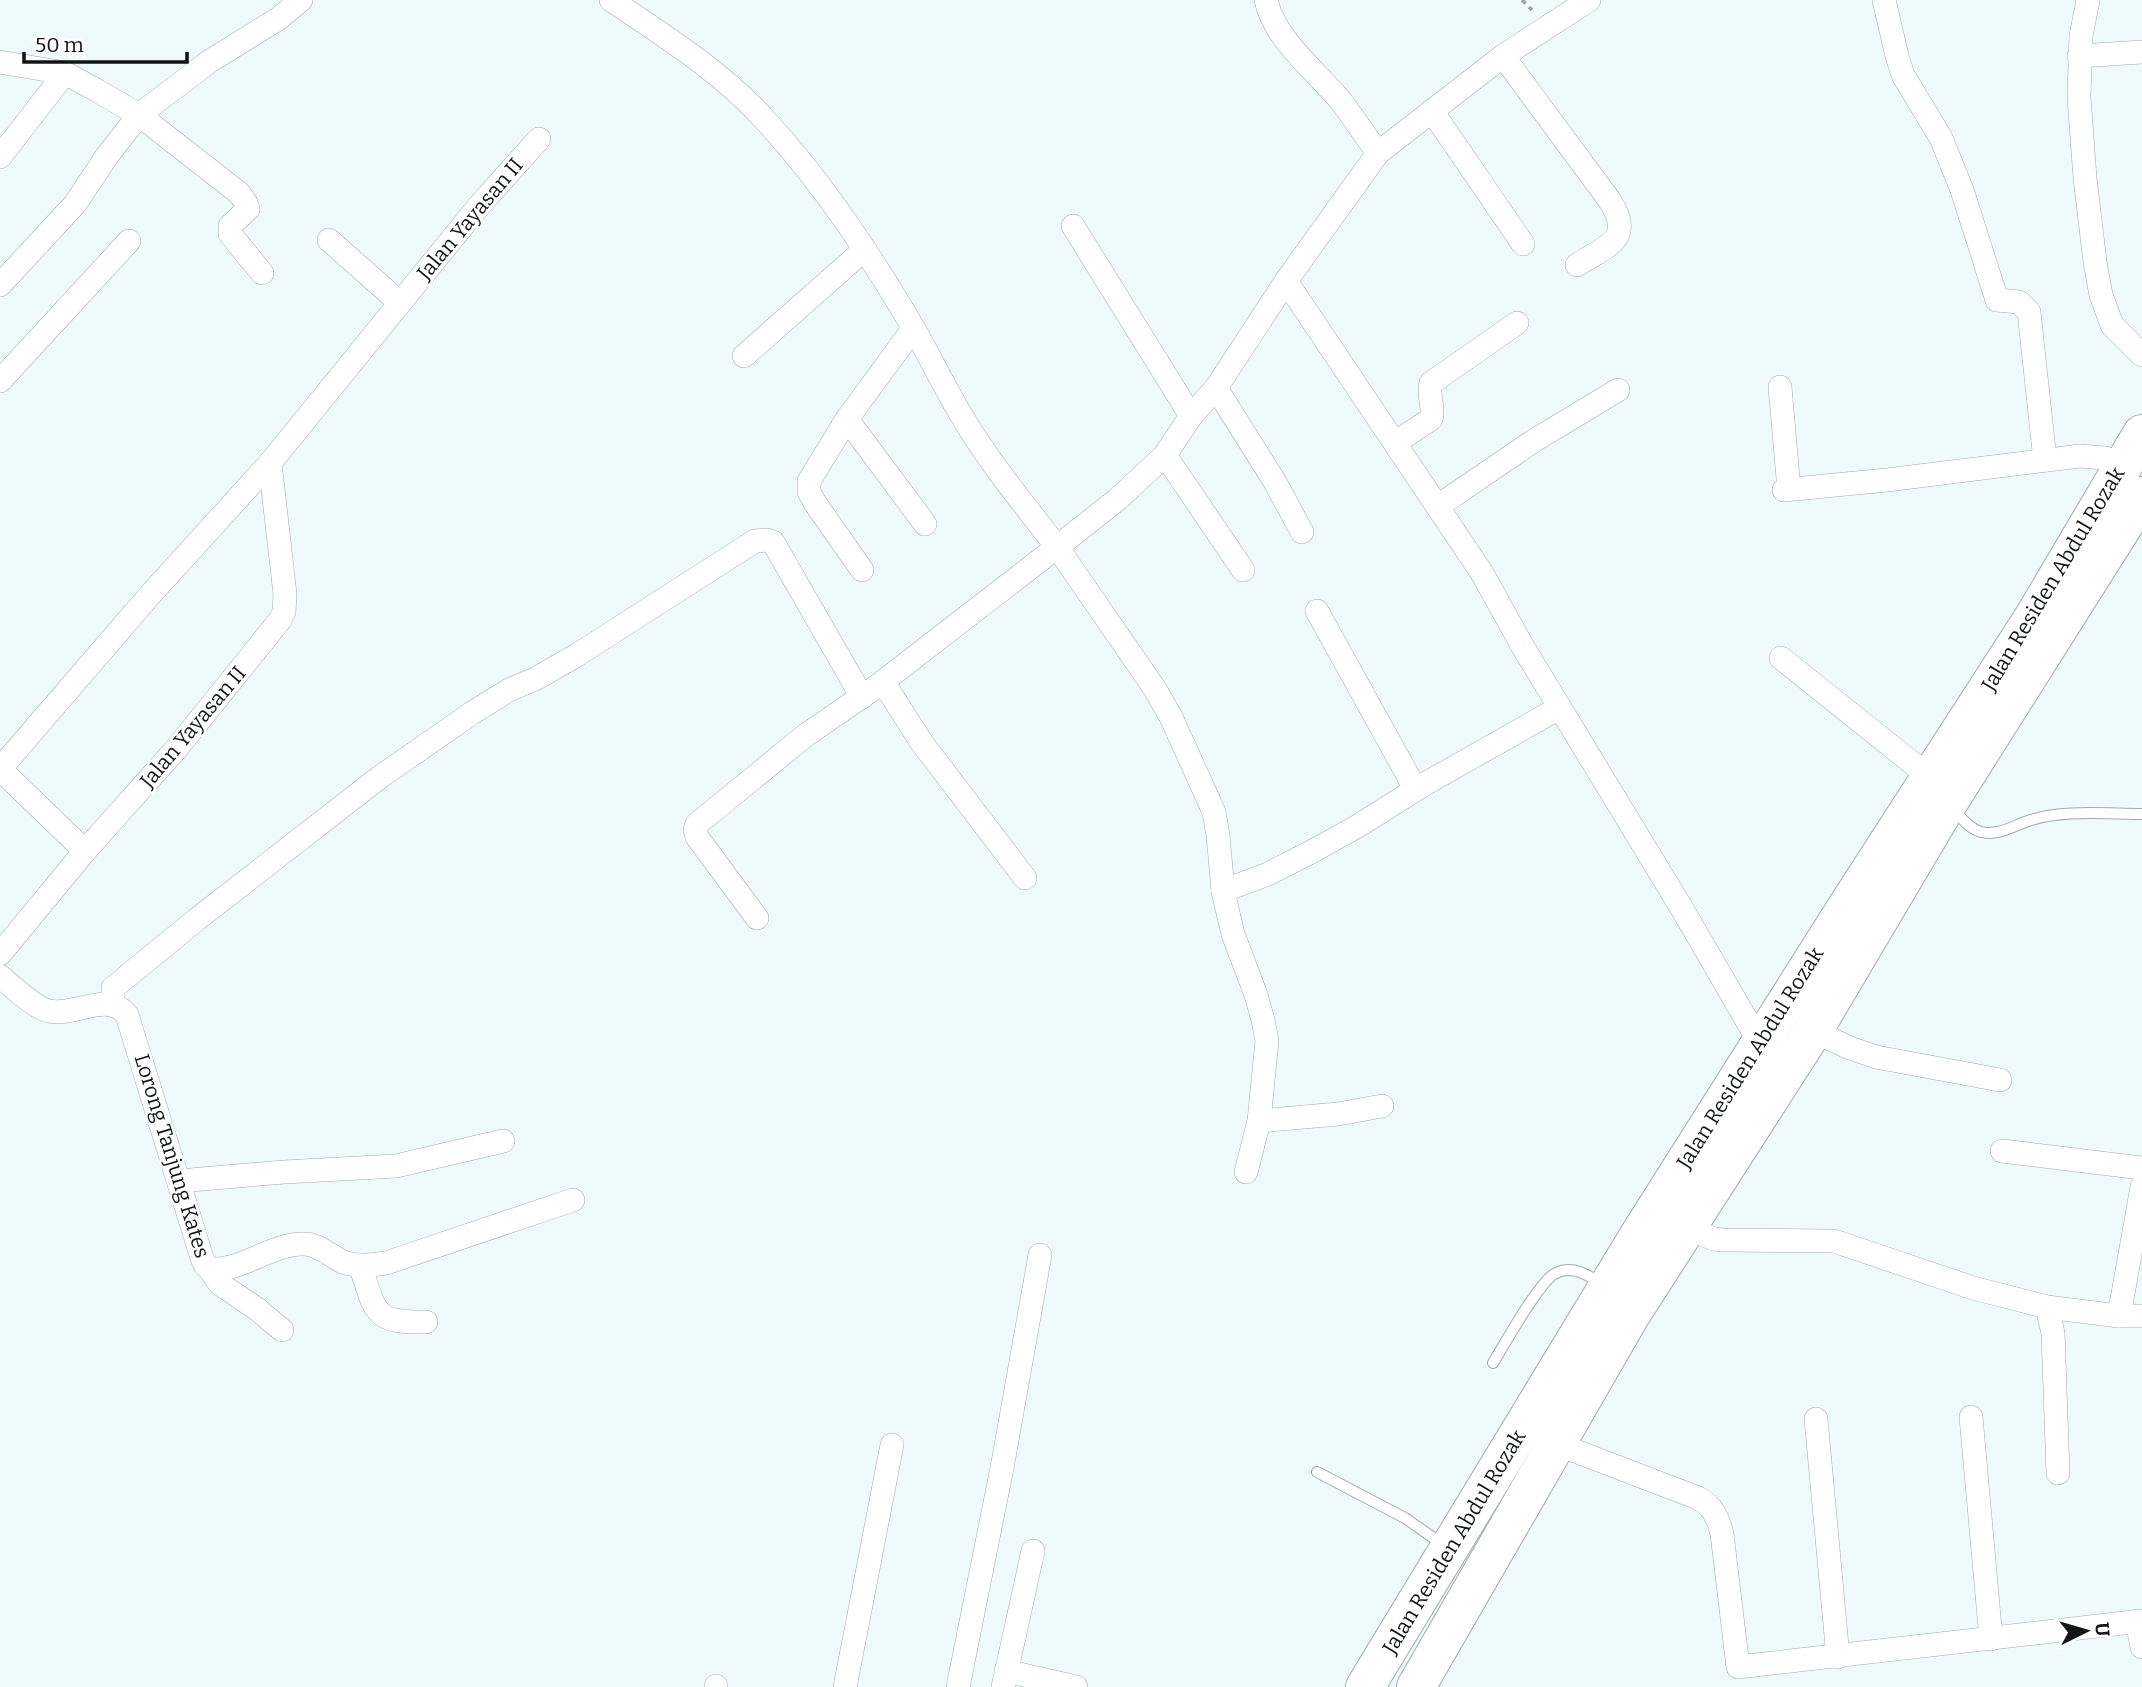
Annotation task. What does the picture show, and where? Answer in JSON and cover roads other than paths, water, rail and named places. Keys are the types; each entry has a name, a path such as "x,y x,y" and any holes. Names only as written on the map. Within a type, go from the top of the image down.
{"highway":[{"name":"Jalan Residen Abdul Rozak","path":"1416,1687 1630,1316 1813,1031 1938,791 2136,465"},
{"name":"Jalan Residen Abdul Rozak","path":"1365,1687 1607,1288 1760,1043 1938,791"}],"street":[{"path":"0,285 75,204 139,115 210,61 278,19 301,0"},
{"path":"611,0 699,60 733,88 766,121 843,215 914,329 960,414 1135,657 1171,717 1214,812 1219,835 1223,891 1233,934 1264,1020 1267,1041 1259,1121 1246,1172"},
{"path":"1266,0 1269,11 1287,41 1341,101 1378,153"},
{"path":"757,918 697,837 695,827 806,735 872,690 1118,499 1165,454 1191,416 1216,388 1286,281 1378,153 1503,56 1589,0"},
{"path":"1884,0 1903,75 1941,138 1966,202 1997,300 2020,302 2029,312 2046,460"},
{"path":"2088,0 2079,56 2078,97 2095,262 2101,295 2112,325 2142,355"},
{"path":"2079,56 2142,52"},
{"path":"1503,56 1610,201 1620,219 1615,240 1577,265"},
{"path":"0,62 65,73 139,115 239,193 248,211 229,229 262,273"},
{"path":"0,157 65,73"},
{"path":"1432,111 1523,244"},
{"name":"Jalan Yayasan II","path":"0,769 149,596 270,463 478,207 539,139"},
{"path":"1073,226 1191,416"},
{"path":"329,240 400,303"},
{"path":"0,381 129,241"},
{"path":"744,356 864,250"},
{"path":"1286,281 1482,573 1559,708 1681,907 1760,1043"},
{"path":"1395,443 1430,419 1433,414 1429,388 1431,383 1517,324"},
{"path":"862,570 815,503 808,486 812,474 847,419 914,329"},
{"path":"1780,387 1787,489 1887,480 2080,456 2136,465"},
{"path":"1216,388 1275,482 1302,532"},
{"path":"1438,506 1535,440 1618,390"},
{"path":"847,419 925,524"},
{"path":"1165,454 1243,570"},
{"name":"Jalan Yayasan II","path":"0,954 85,851 177,748 280,620 284,612 285,594 270,463"},
{"path":"0,976 35,1004 49,1011 61,1012 99,1004 113,1004 113,988 380,777 472,713 509,690 537,678 577,655 755,541 773,542 872,690 922,743 1025,878"},
{"path":"1317,611 1411,781 1417,786 1423,785"},
{"path":"1781,658 1938,791"},
{"path":"1223,891 1268,874 1358,827 1423,785 1559,708"},
{"path":"0,769 85,851"},
{"name":"Lorong Tanjung Kates","path":"113,1004 123,1010 130,1020 202,1258 208,1267 229,1267 285,1246 306,1244 313,1245 341,1261 360,1265 386,1263 573,1200"},
{"path":"1813,1031 1876,1057 2000,1080"},
{"path":"1259,1121 1338,1114 1381,1106"},
{"path":"178,1181 396,1166 503,1141"},
{"path":"2002,1151 2142,1168"},
{"path":"2119,1316 2142,1187"},
{"path":"1687,1228 1724,1241 1845,1243 1973,1288 2047,1307 2119,1316 2142,1316"},
{"path":"958,1687 1002,1468 1040,1255"},
{"path":"360,1265 372,1301 380,1314 387,1319 403,1323 426,1322"},
{"path":"208,1267 220,1284 282,1330"},
{"path":"2047,1307 2053,1333 2058,1473"},
{"path":"1971,1416 1991,1639"},
{"path":"1816,1419 1838,1657"},
{"path":"1557,1444 1698,1498 1710,1507 1719,1520 1722,1534 1738,1667 2139,1621 2142,1647"},
{"path":"845,1687 892,1445"},
{"path":"1033,1552 1005,1679 1076,1687"}],"lane":[{"path":"1938,791 1968,825 1983,833 2007,830 2030,820 2053,815 2142,814"},
{"path":"1493,1363 1540,1288 1555,1273 1575,1270 1607,1288"},
{"path":"1317,1472 1405,1518 1450,1549"}]}
